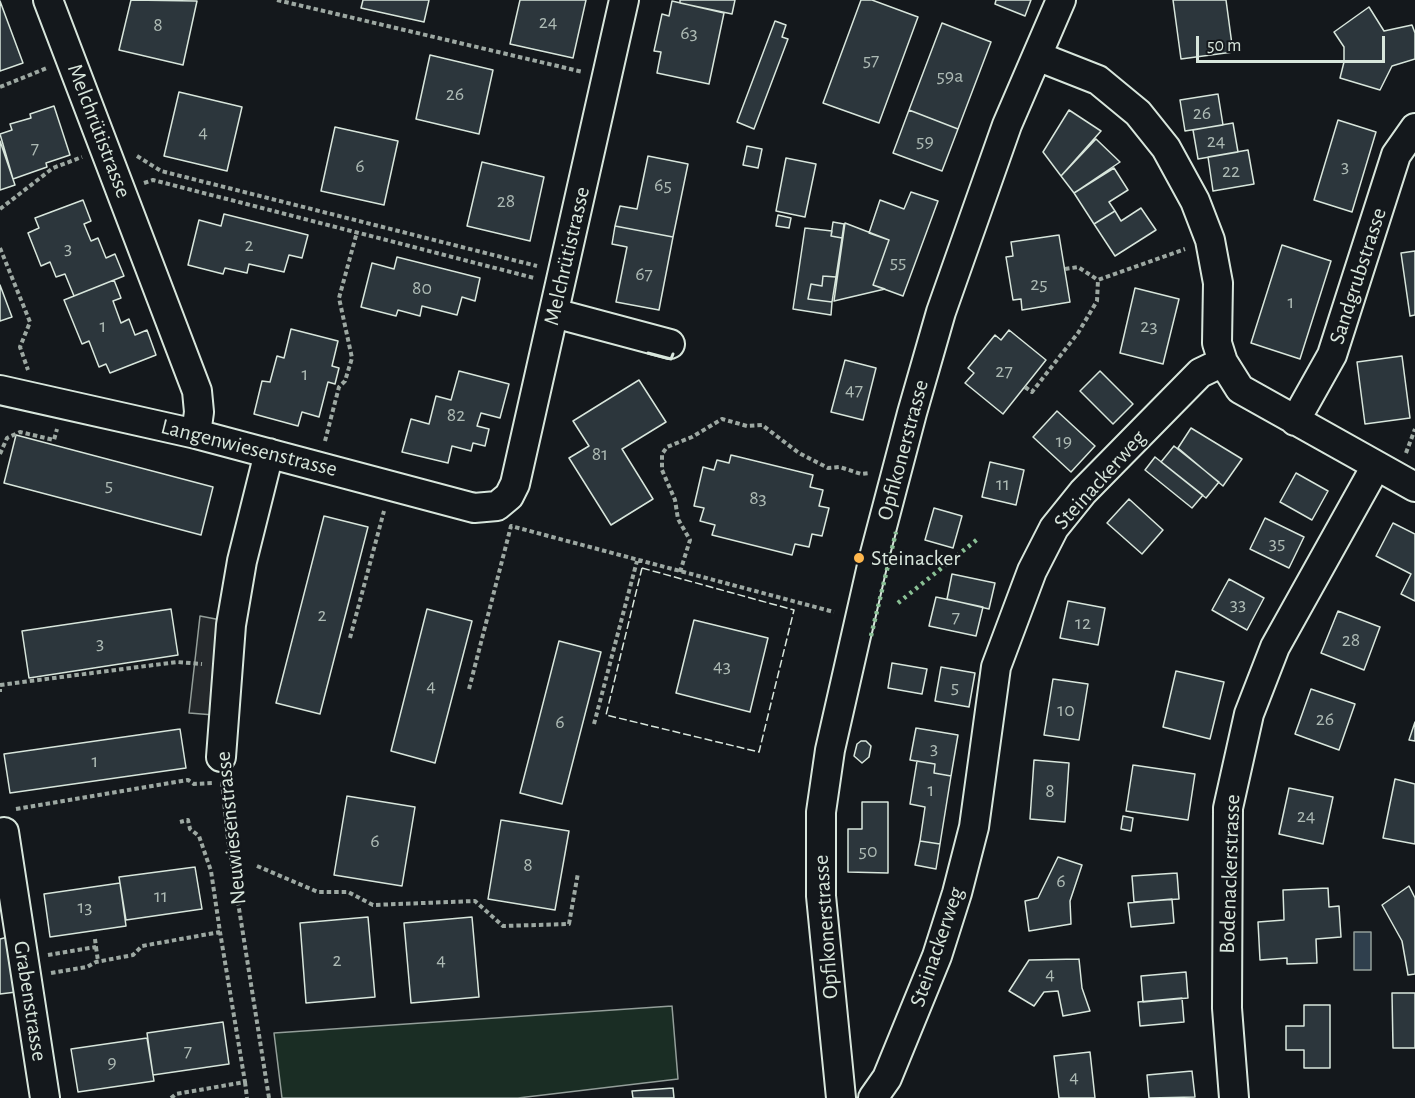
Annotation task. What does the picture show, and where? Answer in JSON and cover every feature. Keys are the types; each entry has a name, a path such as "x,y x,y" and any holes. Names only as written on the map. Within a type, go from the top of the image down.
{"street":[{"name":"Melchrütistrasse","path":"48,0 197,391 199,412 196,434"},
{"name":"Melchrütistrasse","path":"497,506 509,496 515,484 624,0"},
{"name":"Opfikonerstrasse","path":"841,1098 821,896 821,812 830,750 876,550 935,334 1007,124 1061,0"},
{"path":"1037,56 1098,80 1138,113 1166,148 1195,201 1210,240 1218,283 1217,343 1223,362 1240,389 1415,487"},
{"name":"Sandgrubstrasse","path":"1295,421 1332,356 1396,155 1415,128"},
{"path":"554,313 670,344"},
{"name":"Steinackerweg","path":"873,1098 887,1078 928,978 957,893 974,827 996,667 1032,571 1054,528 1083,492 1200,373 1223,362"},
{"name":"Langenwiesenstrasse","path":"0,390 196,434 474,508 497,506"},
{"name":"Neuwiesenstrasse","path":"222,770 231,625 242,561 269,453"},
{"name":"Bodenackerstrasse","path":"1234,1098 1227,1008 1228,808 1247,724 1275,647 1376,466"},
{"name":"Grabenstrasse","path":"4,821 45,1098"}],"path":[{"path":"277,0 591,74"},
{"path":"0,87 50,67"},
{"path":"133,153 161,171 544,268"},
{"path":"0,209 53,168 77,159"},
{"path":"135,186 153,180 538,279"},
{"path":"322,451 339,387 345,381 352,358 339,298 357,232"},
{"path":"0,248 30,322 20,347 26,359 28,377"},
{"path":"1098,280 1186,249"},
{"path":"1065,269 1078,267 1098,280"},
{"path":"1025,387 1032,392 1078,333 1097,301 1098,280"},
{"path":"680,572 690,540 678,519 675,500 662,470 662,454 667,447 692,437 722,419 747,426 762,425 799,453 828,468 840,467 861,474 879,472"},
{"path":"0,454 7,438 20,432 54,440 58,424"},
{"path":"1405,456 1415,429"},
{"path":"350,638 384,509"},
{"path":"470,689 511,526 845,615"},
{"path":"594,724 637,561"},
{"path":"0,689 177,662 206,665"},
{"path":"4,821 188,780 194,783 222,770"},
{"name":"Neuwiesenstrasse","path":"222,770 228,839 269,1098"},
{"path":"180,822 188,820 190,829 199,836 211,871 248,1098"},
{"path":"257,866 318,892 348,891 373,906 475,901 503,926 569,924 578,873"},
{"path":"48,974 133,955 142,946 220,932"},
{"path":"94,939 98,961"},
{"path":"38,957 96,947"},
{"path":"171,1098 176,1094 245,1082"}],"green space":[{"path":"672,1006 678,1079 518,1098 282,1098 274,1033"}],"shaded area":[{"path":"200,616 221,620 214,715 189,713"}],"water":[{"path":"1354,932 1371,932 1371,970 1354,970"}],"building":[{"path":"131,0 197,1 183,65 119,50"},
{"path":"363,0 429,0 424,22 361,8"},
{"path":"520,0 586,0 573,58 510,44"},
{"path":"680,0 735,0 732,14 680,3"},
{"path":"861,0 872,0 918,17 879,123 823,103"},
{"path":"996,0 1031,0 1025,16 995,4"},
{"path":"1173,0 1226,0 1233,52 1181,59"},
{"path":"0,1 23,63 0,71"},
{"path":"672,1 724,13 709,84 657,73 661,52 654,51 662,14 669,16"},
{"path":"1369,7 1384,31 1412,25 1415,33 1415,59 1392,66 1380,90 1340,78 1344,62 1344,47 1334,32"},
{"path":"775,21 786,25 782,37 788,39 754,129 737,122"},
{"path":"942,23 991,42 958,129 909,110"},
{"path":"430,55 493,70 479,134 416,119"},
{"path":"179,92 242,107 227,171 164,156"},
{"path":"1218,94 1223,125 1185,131 1180,100"},
{"path":"54,106 70,155 46,163 47,167 13,179 0,134 12,130 10,124 31,118 30,114"},
{"path":"909,110 958,129 942,171 893,153"},
{"path":"1069,110 1101,131 1061,176 1043,152"},
{"path":"1338,120 1376,132 1352,212 1314,200"},
{"path":"1233,123 1238,152 1198,159 1193,130"},
{"path":"335,127 398,141 384,205 321,191"},
{"path":"1096,139 1120,162 1074,193 1061,176"},
{"path":"0,141 15,185 0,190"},
{"path":"747,146 762,149 758,168 743,165"},
{"path":"1248,150 1254,184 1213,191 1208,157"},
{"path":"648,156 688,164 673,237 615,226 620,206 637,209"},
{"path":"786,158 816,164 805,217 776,211"},
{"path":"482,162 544,177 530,241 467,226"},
{"path":"1114,168 1128,190 1109,202 1115,211 1094,224 1074,193"},
{"path":"911,192 938,201 903,296 873,285 889,240 869,233 880,200 904,209"},
{"path":"83,200 91,221 84,224 91,241 98,238 106,258 115,254 124,276 74,296 65,274 56,277 50,262 41,266 28,233 39,228 35,218"},
{"path":"1141,208 1156,230 1115,256 1094,224 1115,211 1121,221"},
{"path":"224,214 308,235 302,258 289,255 284,272 249,264 247,273 225,268 223,274 188,265 199,220 221,226"},
{"path":"778,215 791,218 789,228 776,226"},
{"path":"833,222 844,224 842,238 831,236"},
{"path":"845,223 889,240 873,285 885,289 834,301"},
{"path":"615,226 673,237 659,310 616,302 627,247 612,244"},
{"path":"805,228 832,231 831,236 842,238 836,277 823,276 822,286 811,284 808,299 832,302 831,315 793,309"},
{"path":"1059,235 1070,302 1022,310 1021,299 1013,300 1006,257 1013,256 1011,242"},
{"path":"1282,245 1331,261 1300,359 1251,343"},
{"path":"1415,251 1415,315 1410,316 1401,253"},
{"path":"397,257 480,278 475,301 462,297 457,315 422,306 420,316 398,310 396,316 361,307 372,263 394,269"},
{"path":"823,276 836,277 832,302 808,299 811,284 822,286"},
{"path":"114,280 121,298 113,301 121,323 129,319 135,335 147,330 156,355 110,373 106,364 99,367 89,341 82,344 64,300"},
{"path":"0,285 12,317 0,321"},
{"path":"1135,288 1179,299 1163,364 1120,353"},
{"path":"291,329 338,341 332,366 339,368 335,384 328,382 319,417 302,412 298,426 254,414 262,381 270,382 277,356 284,358"},
{"path":"1009,330 1046,360 1003,414 965,383 974,373 968,368 995,335 1001,340"},
{"path":"1402,356 1410,418 1365,424 1357,362"},
{"path":"845,360 876,368 863,420 831,412"},
{"path":"459,371 509,384 500,418 481,413 477,426 489,429 485,446 473,443 471,451 452,446 448,463 402,452 411,419 429,424 436,396 451,400"},
{"path":"1100,371 1133,404 1113,424 1080,391"},
{"path":"639,380 666,422 622,449 653,499 611,525 569,458 589,446 573,421"},
{"path":"1057,411 1095,446 1071,472 1033,437"},
{"path":"1191,428 1242,459 1223,486 1178,448"},
{"path":"16,435 213,487 201,535 4,483"},
{"path":"1174,446 1219,482 1206,498 1161,462"},
{"path":"731,455 813,475 810,487 823,490 819,506 829,508 822,536 812,534 809,547 795,544 792,555 712,535 715,525 700,521 704,508 694,506 703,467 714,470 717,460 729,463"},
{"path":"1155,457 1203,495 1192,508 1145,470"},
{"path":"990,462 1024,470 1016,505 982,497"},
{"path":"1296,473 1328,491 1312,520 1280,502"},
{"path":"1129,499 1163,530 1142,554 1107,523"},
{"path":"934,508 962,516 953,548 925,540"},
{"path":"324,516 368,527 320,714 276,703"},
{"path":"1265,518 1304,537 1289,568 1250,549"},
{"path":"1393,523 1415,534 1415,601 1401,594 1411,574 1376,556"},
{"path":"952,574 995,583 989,609 947,599"},
{"path":"1229,579 1264,598 1247,630 1212,610"},
{"path":"936,597 983,607 976,636 929,626"},
{"path":"1068,601 1105,608 1098,645 1060,638"},
{"path":"171,609 178,655 29,678 22,631"},
{"path":"427,609 472,621 435,763 391,751"},
{"path":"1338,611 1380,627 1364,670 1321,653"},
{"path":"694,620 768,638 750,712 676,693"},
{"path":"559,641 601,652 562,804 520,793"},
{"path":"892,663 927,669 922,694 888,688"},
{"path":"941,667 975,673 969,707 935,701"},
{"path":"1176,671 1224,682 1210,739 1163,727"},
{"path":"1053,679 1088,684 1079,740 1044,735"},
{"path":"1311,689 1355,704 1339,750 1295,734"},
{"path":"1415,722 1415,741 1409,740"},
{"path":"916,728 958,735 951,776 934,773 935,764 910,760"},
{"path":"180,729 186,768 10,793 4,754"},
{"path":"866,741 871,746 869,757 862,763 854,756 857,744"},
{"path":"1034,760 1069,763 1065,822 1030,819"},
{"path":"917,761 935,764 934,773 951,776 940,844 920,841 925,807 910,804"},
{"path":"1133,765 1195,774 1188,820 1126,811"},
{"path":"1395,779 1415,784 1415,844 1383,838"},
{"path":"1289,788 1333,797 1323,844 1279,834"},
{"path":"347,796 415,807 402,886 334,875"},
{"path":"862,802 888,802 888,873 848,872 848,829 862,829"},
{"path":"1123,816 1133,818 1131,831 1121,829"},
{"path":"501,820 569,831 555,910 488,899"},
{"path":"920,841 940,844 936,869 915,865"},
{"path":"1058,857 1082,865 1070,901 1071,924 1029,931 1025,901 1038,898"},
{"path":"195,867 202,909 126,920 119,877"},
{"path":"1177,873 1179,899 1134,902 1132,876"},
{"path":"120,883 126,926 50,937 44,894"},
{"path":"1409,886 1415,898 1415,974 1408,975 1402,941 1382,905"},
{"path":"1328,888 1329,907 1339,906 1341,937 1316,939 1317,963 1287,964 1287,958 1260,960 1258,922 1284,920 1283,890"},
{"path":"1172,899 1174,923 1131,927 1128,903"},
{"path":"368,917 375,997 306,1003 300,923"},
{"path":"472,917 479,997 411,1003 404,923"},
{"path":"8,937 16,992 0,994 0,939"},
{"path":"1079,959 1082,988 1090,1011 1063,1016 1058,991 1044,992 1034,1006 1009,991 1029,960"},
{"path":"1186,972 1188,998 1143,1002 1141,976"},
{"path":"1392,993 1415,993 1415,1048 1393,1048"},
{"path":"1182,998 1184,1022 1140,1026 1138,1002"},
{"path":"1304,1005 1330,1005 1330,1068 1304,1068 1304,1050 1286,1050 1286,1026 1304,1026"},
{"path":"223,1022 229,1064 153,1075 147,1033"},
{"path":"147,1038 154,1081 78,1092 71,1049"},
{"path":"1090,1052 1095,1098 1059,1098 1054,1056"},
{"path":"1192,1071 1195,1097 1149,1098 1147,1075"},
{"path":"673,1088 674,1098 633,1098 632,1091"}],"hedge":[{"path":"871,636 896,532"},
{"path":"898,603 979,538"}],"fence":[{"path":"642,568 794,610 759,752 606,715 642,568"}],"wall":[{"path":"648,353 671,359 673,354"}],"place":[{"name":"Steinacker","path":"859,558"}]}
